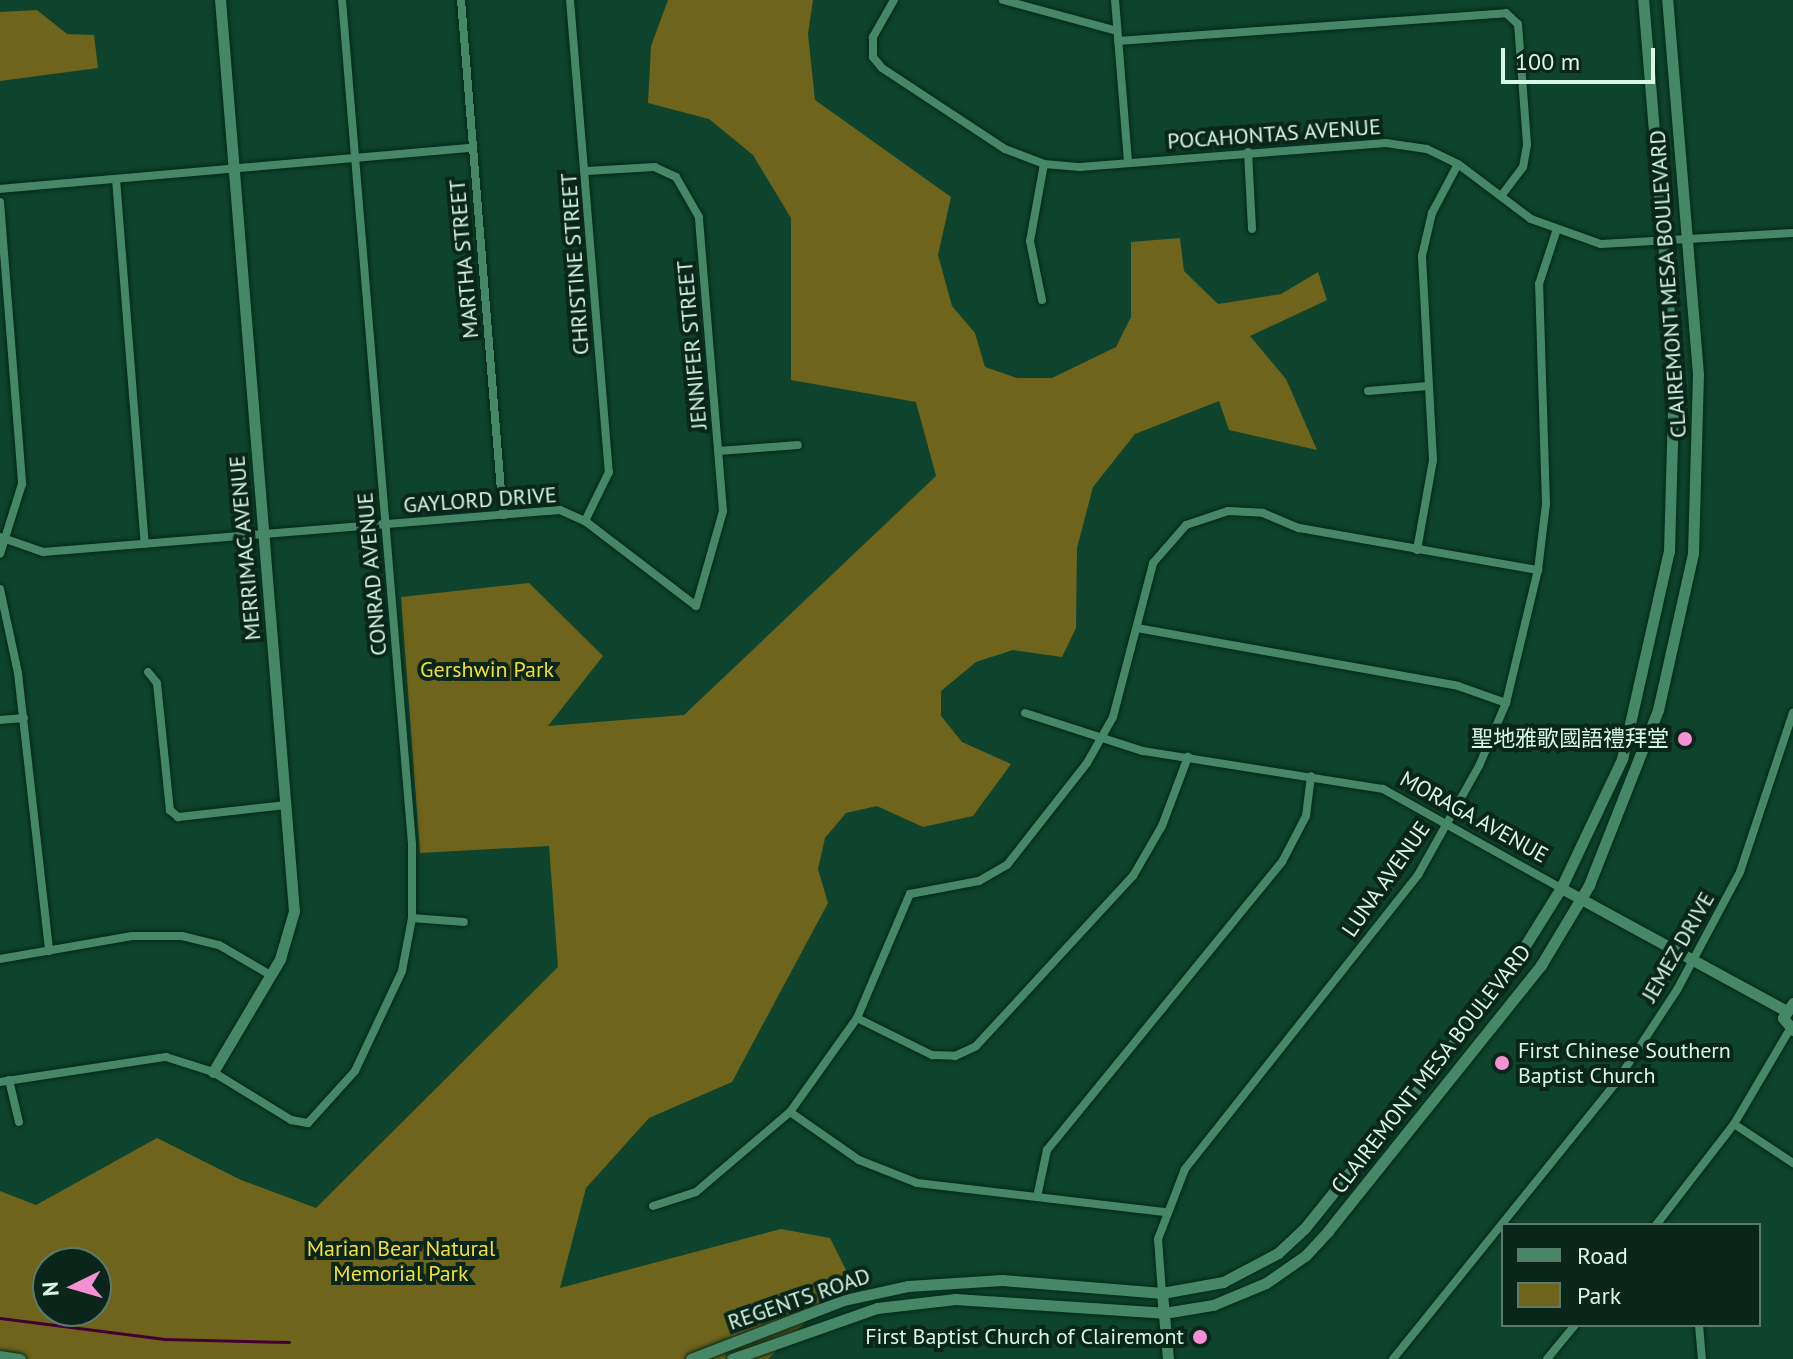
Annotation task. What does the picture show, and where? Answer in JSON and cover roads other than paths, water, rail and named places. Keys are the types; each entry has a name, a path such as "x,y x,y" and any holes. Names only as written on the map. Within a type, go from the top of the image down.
{"main road":[{"name":"MERRIMAC AVENUE","path":"213,1072 272,976 294,911 220,0"},
{"name":"CLAIREMONT MESA BOULEVARD","path":"1162,1293 1223,1282 1278,1253 1304,1229 1501,984 1561,888 1622,759 1663,592 1676,435 1643,0"},
{"name":"CLAIREMONT MESA BOULEVARD","path":"1164,1313 1213,1305 1266,1283 1306,1255 1519,997 1582,899 1658,710 1686,596 1700,436 1667,0"},
{"name":"MORAGA AVENUE","path":"1561,888 1694,960 1789,1006"},
{"path":"1789,1006 1792,1030"},
{"name":"REGENTS ROAD","path":"691,1359 844,1300 908,1286 1002,1280 1162,1293"},
{"name":"LUNA AVENUE","path":"1162,1293 1168,1359"},
{"name":"REGENTS ROAD","path":"732,1359 877,1308 955,1299 1164,1313"},
{"path":"0,1356 20,1359"}],"street":[{"name":"CONRAD AVENUE","path":"213,1072 291,1120 314,1119 355,1071 382,1024 402,971 412,918 412,844 342,0"},
{"name":"MARTHA STREET","path":"461,0 503,515"},
{"name":"CHRISTINE STREET","path":"570,0 609,472 585,521"},
{"name":"POCAHONTAS AVENUE","path":"894,0 873,37 873,57 882,68 1005,149 1044,164 1128,162 1386,143 1427,149 1458,164 1556,232 1619,247 1793,233"},
{"path":"1003,0 1117,36 1497,12 1518,24 1526,159 1502,195"},
{"path":"1115,0 1128,162"},
{"path":"0,189 473,148"},
{"path":"1248,152 1252,229"},
{"path":"1042,300 1030,241 1044,164"},
{"path":"1417,550 1433,460 1422,256 1432,213 1458,164"},
{"name":"JENNIFER STREET","path":"586,171 655,167 676,177 693,198 723,511 696,606"},
{"path":"116,179 145,544"},
{"path":"0,202 22,484 2,539 0,554"},
{"name":"LUNA AVENUE","path":"1162,1293 1158,1239 1164,1212 1185,1169 1397,906 1450,822 1506,703 1538,570 1549,443 1539,284 1556,232"},
{"path":"1368,391 1428,386"},
{"path":"719,451 798,445"},
{"name":"GAYLORD DRIVE","path":"2,539 43,552 560,510 585,521 696,606"},
{"path":"653,1206 696,1192 790,1112 857,1018 910,894 979,881 1007,865 1101,738 1123,691 1153,563 1186,525 1228,511 1417,550 1538,570"},
{"path":"0,589 24,718 49,951"},
{"path":"1137,628 1458,686 1506,703"},
{"path":"148,672 157,683 170,810 178,817 286,805"},
{"name":"MORAGA AVENUE","path":"1025,713 1101,738 1188,757 1383,789 1450,822 1561,888"},
{"name":"JEMEZ DRIVE","path":"1503,1223 1615,1084 1694,960 1740,872 1793,713"},
{"path":"0,720 24,718"},
{"path":"857,1018 932,1055 955,1056 976,1046 1133,876 1162,826 1188,757"},
{"path":"1037,1197 1047,1150 1282,862 1306,816 1311,776"},
{"path":"412,918 464,922"},
{"path":"0,959 132,936 182,936 219,945 272,976"},
{"path":"1658,1223 1734,1124 1792,1030"},
{"path":"19,1122 5,1081 131,1058 166,1057 213,1072"},
{"path":"790,1112 859,1160 895,1176 1164,1212"},
{"path":"1734,1124 1793,1163"},
{"path":"1664,1215 1670,1223"},
{"name":"JEMEZ DRIVE","path":"1393,1359 1501,1225"},
{"path":"1547,1359 1573,1327"},
{"path":"1699,1327 1702,1359"}],"waterway":[{"path":"0,1318 163,1339 289,1342"}],"place":[{"name":"聖地雅歌國語禮拜堂","path":"1685,739"},
{"name":"First Chinese Southern Baptist Church","path":"1502,1063"},
{"name":"First Baptist Church of Clairemont","path":"1200,1337"}],"park label":[{"name":"Gershwin Park","path":"487,670"},
{"name":"Marian Bear Natural Memorial Park","path":"401,1260"}]}
